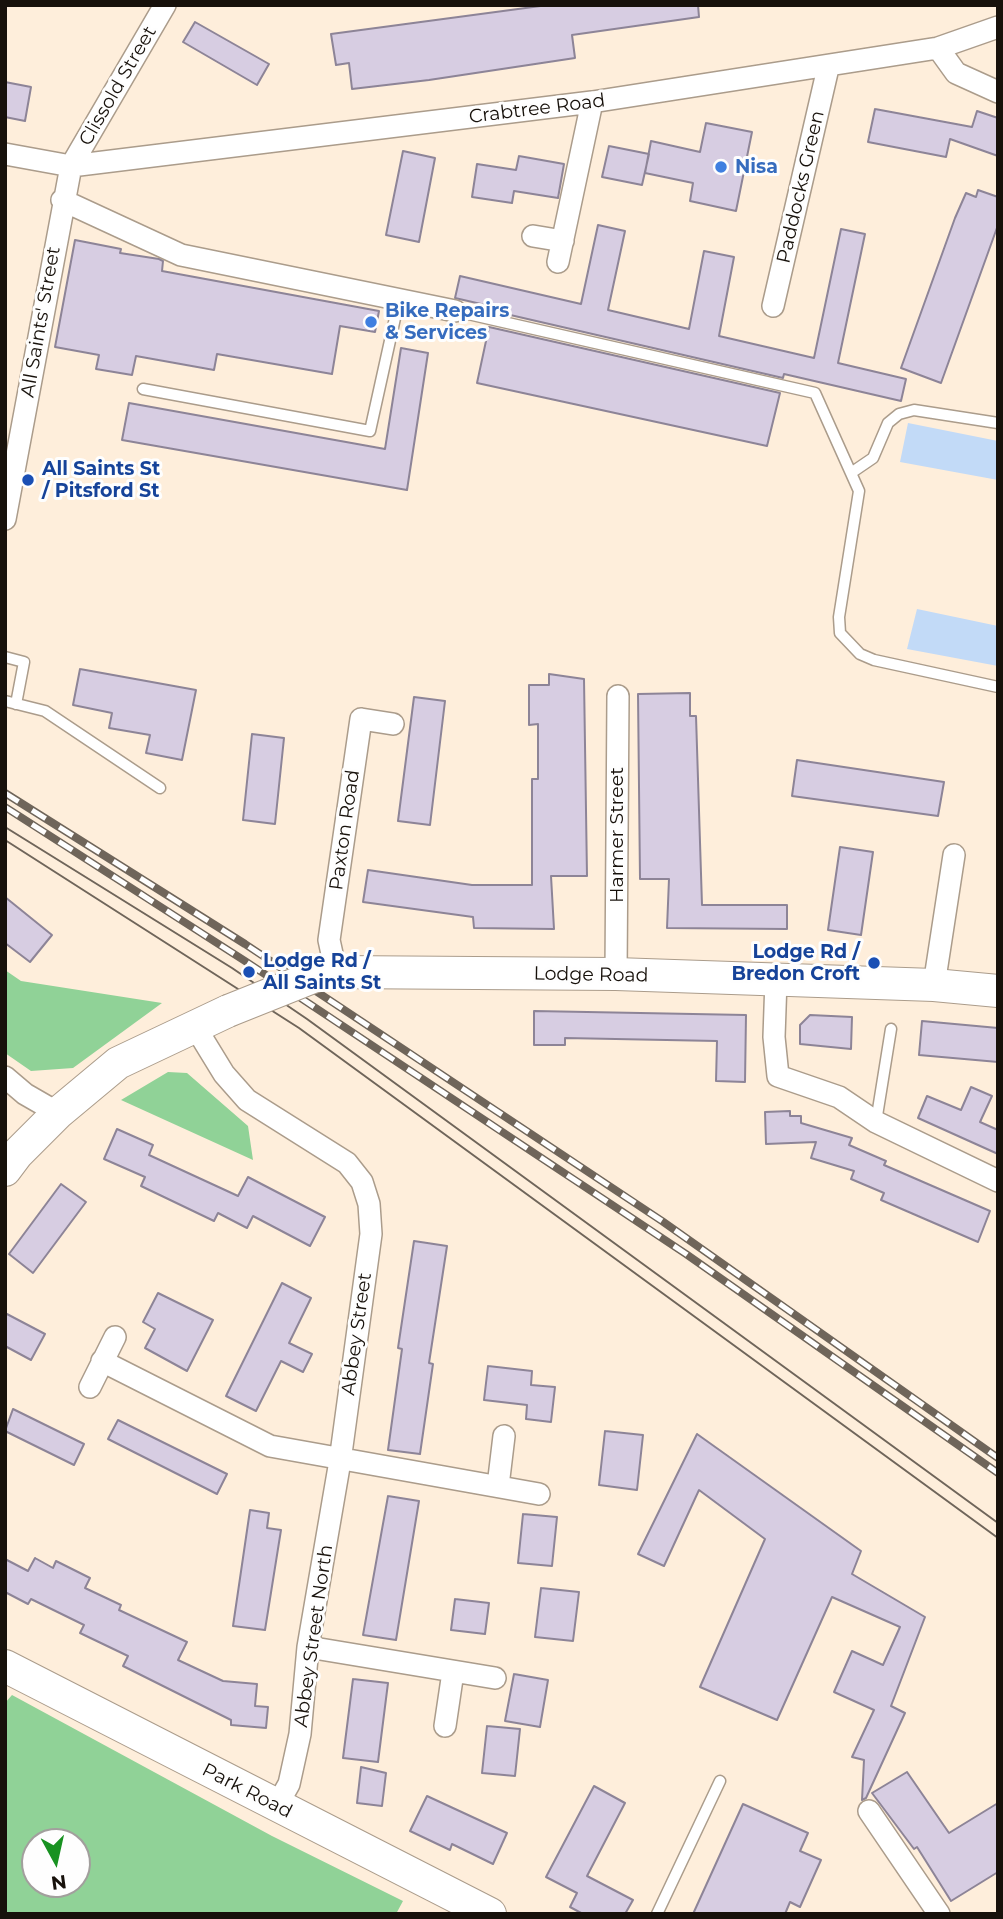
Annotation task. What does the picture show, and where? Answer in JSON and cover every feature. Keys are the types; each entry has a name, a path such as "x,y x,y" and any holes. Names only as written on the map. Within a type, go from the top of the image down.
{"street":[{"name":"Clissold Street","path":"71,166 165,5"},
{"name":"Crabtree Road","path":"5,154 71,166 592,102 828,68 938,48 998,27"},
{"path":"938,48 956,73 998,92"},
{"name":"Paddocks Green","path":"773,306 828,68"},
{"path":"533,236 560,251 592,102"},
{"name":"All Saints' Street","path":"5,519 62,200 71,166"},
{"path":"62,200 181,255 455,312"},
{"name":"Harmer Street","path":"616,974 618,696"},
{"name":"Paxton Road","path":"327,974 329,940 360,719 393,724"},
{"path":"934,985 954,855"},
{"name":"Lodge Road","path":"5,1170 58,1113 118,1063 228,1011 327,974 616,974 934,985 998,991"},
{"path":"776,980 774,1037 778,1076 839,1097 876,1122 998,1181"},
{"name":"Abbey Street","path":"194,1026 224,1074 247,1100 347,1163 362,1182 369,1204 371,1234 340,1461"},
{"path":"5,1077 25,1094 58,1113"},
{"path":"90,1387 115,1337"},
{"path":"102,1361 271,1446 340,1461 539,1494"},
{"path":"498,1486 504,1436"},
{"name":"Abbey Street North","path":"276,1807 289,1784 300,1734 309,1647 340,1461"},
{"path":"309,1647 495,1678"},
{"name":"Park Road","path":"5,1666 276,1807 490,1914"},
{"path":"445,1726 453,1672"},
{"path":"869,1811 939,1914"}],"lane":[{"path":"142,389 369,431 399,300"},
{"path":"455,312 815,393 859,491 839,617 840,633 860,654 874,660 998,687"},
{"path":"851,473 873,458 888,423 899,414 914,410 998,423"},
{"path":"5,657 24,662 11,702 45,711 160,788"},
{"path":"876,1122 891,1029"},
{"path":"657,1914 720,1781"}],"green space":[{"path":"5,970 21,981 162,1003 73,1068 31,1071 5,1053"},
{"path":"168,1072 187,1073 248,1126 253,1160 121,1100"},
{"path":"12,1695 272,1836 403,1901 396,1914 5,1914 5,1703"}],"water":[{"path":"908,423 998,441 998,480 900,462"},
{"path":"917,609 998,626 998,666 907,649"}],"building":[{"path":"548,5 698,5 699,17 572,35 575,58 429,80 352,89 349,63 336,65 331,34"},
{"path":"195,22 269,64 257,85 183,42"},
{"path":"5,82 31,87 25,121 5,117"},
{"path":"875,109 972,127 977,111 998,118 998,156 950,139 946,157 868,142"},
{"name":"Nisa","path":"706,123 752,132 736,211 690,201 693,183 645,173 651,141 700,152"},
{"path":"609,146 649,154 642,185 602,177"},
{"path":"403,151 435,158 419,242 386,235"},
{"path":"519,156 564,164 558,198 514,191 512,203 472,197 477,164 516,170"},
{"path":"978,190 998,197 998,225 941,383 901,368 955,218 966,193 976,197"},
{"path":"598,225 625,231 608,310 689,329 704,251 734,257 719,336 814,358 841,229 865,234 838,363 906,379 901,401 784,374 783,378 493,311 494,307 455,298 460,276 581,304"},
{"path":"75,240 121,249 120,253 159,259 163,261 162,271 379,311 375,332 340,326 332,374 217,354 214,370 136,356 132,375 96,369 99,355 55,347"},
{"path":"489,327 780,393 767,446 477,383"},
{"path":"401,348 428,353 407,490 122,440 129,403 385,449"},
{"path":"80,669 196,690 182,760 146,753 150,735 109,728 112,713 73,705"},
{"path":"549,674 584,679 587,876 551,876 554,929 474,928 473,917 363,902 368,870 472,885 532,885 532,779 538,779 538,724 529,725 529,685 549,685"},
{"path":"690,693 690,716 696,716 702,905 787,905 787,929 667,928 669,879 640,879 638,694"},
{"path":"414,697 445,701 430,825 398,821"},
{"path":"252,734 284,738 275,824 243,820"},
{"path":"797,760 944,782 938,816 792,796"},
{"path":"840,847 873,852 861,935 828,930"},
{"path":"5,897 52,935 30,962 5,943"},
{"path":"534,1011 746,1015 745,1082 716,1081 717,1041 565,1038 565,1045 534,1045"},
{"path":"810,1015 852,1017 851,1049 800,1044 800,1025"},
{"path":"922,1021 998,1028 998,1062 919,1055"},
{"path":"971,1087 992,1096 980,1122 998,1130 998,1154 918,1118 927,1096 961,1110"},
{"path":"790,1111 790,1116 801,1116 801,1123 852,1138 849,1145 886,1161 884,1165 990,1211 978,1242 881,1200 884,1193 851,1179 854,1171 811,1158 816,1142 766,1144 765,1112"},
{"path":"117,1129 153,1145 149,1155 238,1196 248,1177 325,1217 310,1246 253,1216 247,1228 218,1213 214,1221 141,1186 145,1177 104,1159"},
{"path":"61,1184 86,1202 33,1273 9,1254"},
{"path":"414,1241 447,1246 429,1363 433,1364 420,1454 388,1450 402,1349 398,1348"},
{"path":"282,1283 311,1298 289,1343 312,1354 303,1372 281,1361 256,1411 226,1396"},
{"path":"158,1293 213,1320 187,1371 145,1348 155,1329 143,1322"},
{"path":"5,1313 45,1334 31,1360 5,1346"},
{"path":"488,1366 532,1371 531,1385 555,1387 551,1422 526,1419 527,1405 484,1400"},
{"path":"13,1409 84,1444 74,1465 5,1431"},
{"path":"118,1420 227,1474 217,1494 108,1439"},
{"path":"605,1431 643,1435 637,1490 599,1485"},
{"path":"697,1434 861,1551 852,1574 925,1617 891,1706 905,1713 866,1798 862,1800 864,1760 852,1757 874,1710 834,1692 852,1651 883,1665 900,1627 832,1597 777,1720 700,1687 765,1539 699,1490 664,1566 638,1554"},
{"path":"388,1496 419,1501 396,1640 363,1635"},
{"path":"250,1510 269,1513 267,1528 281,1530 265,1630 233,1626"},
{"path":"523,1514 557,1517 552,1566 518,1563"},
{"path":"35,1558 53,1568 56,1561 90,1578 85,1588 121,1605 119,1610 187,1642 178,1660 223,1681 257,1684 255,1706 268,1707 266,1728 231,1725 231,1720 123,1666 128,1656 80,1633 84,1625 31,1599 28,1604 5,1592 5,1559 28,1571"},
{"path":"541,1588 579,1592 573,1641 535,1637"},
{"path":"455,1599 489,1603 485,1634 451,1630"},
{"path":"514,1674 548,1680 540,1727 505,1721"},
{"path":"353,1679 388,1683 378,1762 343,1758"},
{"path":"487,1726 520,1729 515,1776 482,1773"},
{"path":"361,1767 386,1773 382,1806 357,1803"},
{"path":"907,1772 949,1833 998,1803 998,1872 951,1901 917,1847 914,1849 872,1793"},
{"path":"594,1786 625,1803 587,1876 633,1900 625,1914 583,1914 570,1907 577,1893 546,1877"},
{"path":"427,1796 507,1833 493,1864 452,1844 450,1850 410,1831"},
{"path":"743,1804 808,1833 800,1851 821,1860 800,1907 790,1902 785,1914 693,1914"}],"tram line":[{"path":"5,827 232,968 307,1019 998,1523"},
{"path":"5,840 299,1028 998,1538"}],"railway":[{"path":"5,793 245,944 662,1221 998,1458"},
{"path":"5,807 245,961 686,1254 998,1473"}],"place":[{"name":"Nisa","path":"721,167"},
{"name":"Bike Repairs & Services","path":"371,322"},
{"name":"All Saints St / Pitsford St","path":"28,480"},
{"name":"Lodge Rd / Bredon Croft","path":"874,963"},
{"name":"Lodge Rd / All Saints St","path":"249,972"}]}
